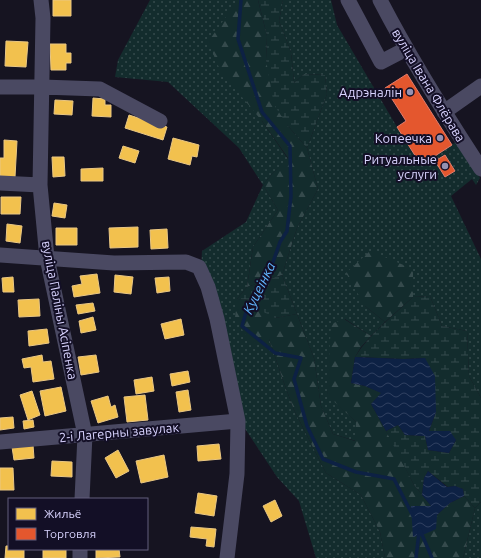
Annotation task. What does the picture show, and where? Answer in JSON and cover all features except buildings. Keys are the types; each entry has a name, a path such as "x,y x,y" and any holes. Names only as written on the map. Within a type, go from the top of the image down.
{"street":[{"name":"вуліца Паліны Асіпенка","path":"41,0 43,18 40,185 47,258 85,435 82,498"},
{"path":"348,0 381,62 406,49"},
{"name":"вуліца Івана Флёрава","path":"380,0 406,49 481,169"},
{"path":"444,112 481,86"},
{"path":"0,87 100,89 160,121"},
{"path":"0,183 40,185"},
{"path":"0,255 114,263 186,262 199,267 208,287 217,319 238,421 237,474 227,558"},
{"name":"2-і Лагерны завулак","path":"0,442 238,421"}],"green space":[{"path":"150,0 238,0 262,121 288,159 263,185 239,148 168,82 115,77 118,60"},
{"path":"238,0 258,0 267,36 266,60 288,126 307,148 318,189 297,228 282,275 247,287 253,247 278,210 263,185 288,158 262,121 221,72 208,42"},
{"path":"258,0 283,0 279,21 291,52 294,83 304,74 325,75 327,94 307,148 288,126 274,105 266,60 267,36"},
{"path":"283,0 331,0 337,25 397,127 421,164 456,142 480,178 476,185 472,179 451,196 481,259 481,398 469,376 467,331 442,326 430,296 413,297 413,269 365,306 385,322 371,336 345,319 327,394 356,422 356,441 333,434 321,406 314,358 282,275 297,228 318,189 307,148 327,94 325,75 304,74 294,83 291,52 279,21"},
{"path":"263,185 278,210 253,247 247,287 237,299 269,339 294,410 326,473 361,495 380,532 385,558 316,558 299,501 277,477 232,409 201,272 202,251 246,222"},
{"path":"370,251 413,269 413,297 385,322 365,306 346,273"},
{"path":"282,275 297,314 275,318 260,310 257,300 237,299 247,287"},
{"path":"430,296 442,326 467,331 469,376 481,398 481,502 475,508 464,496 463,489 455,486 448,487 428,471 424,478 422,495 414,485 386,431 398,425 405,435 425,436 428,450 449,453 456,440 429,431 436,412 425,358 404,359 355,357 375,332 413,297"},
{"path":"237,299 257,300 275,318 297,314 314,358 321,406 333,434 355,441 356,422 327,395 331,324 344,319 371,336 361,347 355,357 351,383 365,386 382,393 371,404 414,485 437,515 450,503 464,496 475,508 463,558 385,558 380,532 361,495 326,473 294,410 269,339 251,344 235,318"},
{"path":"481,502 481,558 463,558 475,508"}],"water":[{"path":"355,357 404,359 425,358 435,376 436,412 429,431 450,431 456,440 449,453 428,450 425,436 405,435 398,425 386,431 371,404 381,393 365,386 351,383"},
{"path":"428,471 447,487 455,486 463,489 464,496 450,503 437,515 436,529 413,537 411,506 431,506 422,495 424,478"}],"waterway":[{"name":"Куцеінка","path":"241,0 238,39 262,112 290,146 291,196 287,231 280,242 272,265 247,309 242,326 275,353 301,358 294,379 307,426 323,459 356,472 394,479 413,516"},
{"name":"Куцеінка","path":"420,530 432,558"},
{"path":"416,558 419,532"}],"place":[{"name":"Адрэналін","path":"410,92"},
{"name":"Копеечка","path":"440,138"},
{"name":"Ритуальные услуги","path":"445,166"}]}
